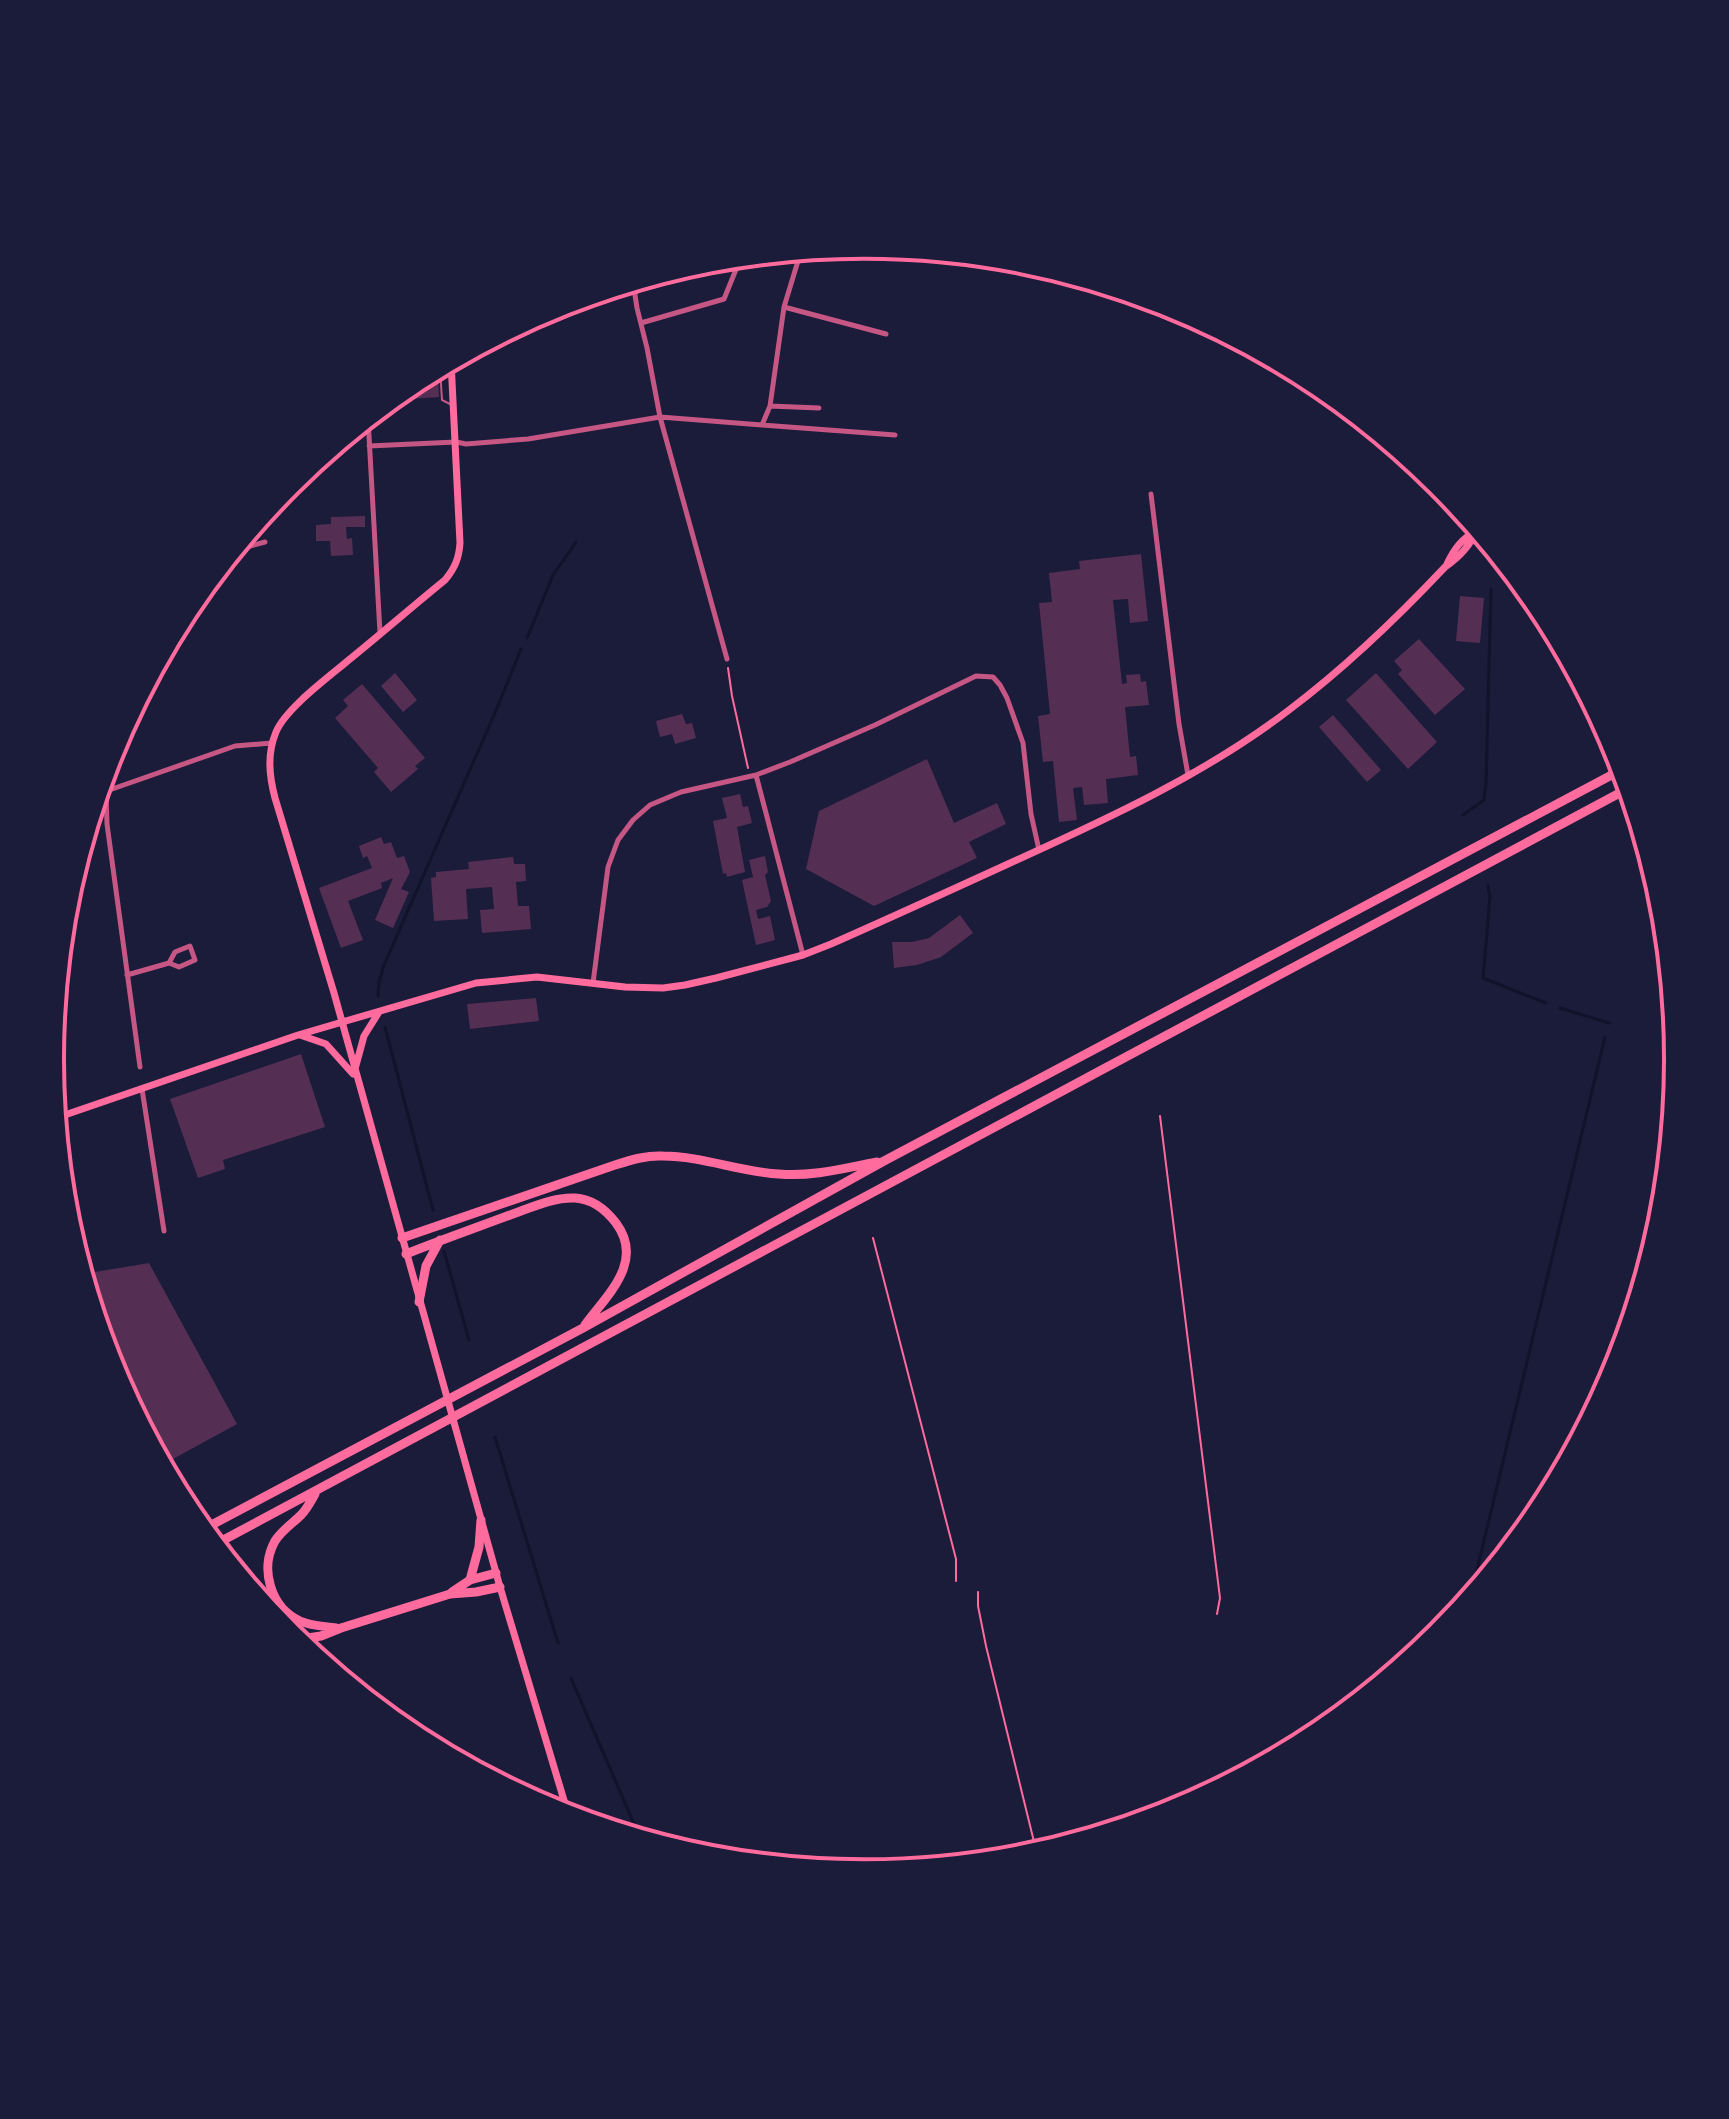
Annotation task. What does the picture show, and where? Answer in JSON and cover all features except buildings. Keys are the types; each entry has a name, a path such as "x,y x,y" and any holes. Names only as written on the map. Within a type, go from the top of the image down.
{"highway":[{"path":"213,1524 583,1328 884,1161 1612,775"},
{"path":"224,1540 1620,793"},
{"path":"402,1238 615,1165 647,1157 680,1157 784,1175 823,1173 884,1161"},
{"path":"406,1254 544,1203 574,1198 587,1200 607,1213 622,1233 625,1261 623,1275 615,1288 583,1328"},
{"path":"419,1302 426,1266 440,1240"},
{"path":"317,1491 303,1514 276,1540 268,1563 268,1577 279,1604 293,1617 316,1626 341,1628"},
{"path":"470,1580 479,1547 481,1520"},
{"path":"450,1594 470,1580 496,1573"},
{"path":"311,1638 450,1594 500,1587"}],"main road":[{"path":"450,375 456,442 459,557 445,580 321,683 285,717 272,743 269,770 500,1587 564,1801"},
{"path":"66,1114 298,1035 460,987 493,980 537,977 646,988 685,985 803,955 866,929 1115,814 1188,776 1289,711 1369,644 1445,567 1453,551 1468,535"},
{"path":"356,1074 364,1036 379,1012"},
{"path":"298,1035 326,1044 356,1074"}],"street":[{"path":"762,425 770,406 784,307 798,262"},
{"path":"641,323 724,299 736,270"},
{"path":"635,293 660,417 727,659"},
{"path":"784,307 886,334"},
{"path":"770,406 819,408"},
{"path":"369,446 528,439 660,417 895,435"},
{"path":"368,431 380,634"},
{"path":"1151,494 1188,776"},
{"path":"253,543 265,542"},
{"path":"593,983 608,867 618,840 633,820 650,805 681,792 756,775 822,749 976,676 993,677 1007,698 1023,743 1031,814 1039,850"},
{"path":"111,789 235,746 272,743"},
{"path":"756,775 803,955"},
{"path":"106,801 140,1067"},
{"path":"127,975 169,963 179,967 195,960 190,946 175,952 169,963"},
{"path":"142,1088 164,1231"}],"path":[{"path":"1459,534 1463,529"},
{"path":"727,659 749,771 756,775"},
{"path":"1160,1116 1220,1598 1217,1614"},
{"path":"873,1238 956,1559 956,1581"},
{"path":"978,1592 981,1624 1034,1842"}],"waterway":[{"path":"527,638 553,575 576,542"},
{"path":"1463,815 1484,800 1491,589"},
{"path":"378,996 384,965 521,649"},
{"path":"1488,886 1490,897 1483,978 1546,1003"},
{"path":"1560,1008 1609,1023"},
{"path":"385,1027 433,1210"},
{"path":"1476,1576 1605,1037"},
{"path":"444,1251 469,1340"},
{"path":"495,1437 558,1643"},
{"path":"571,1678 635,1826"}]}
